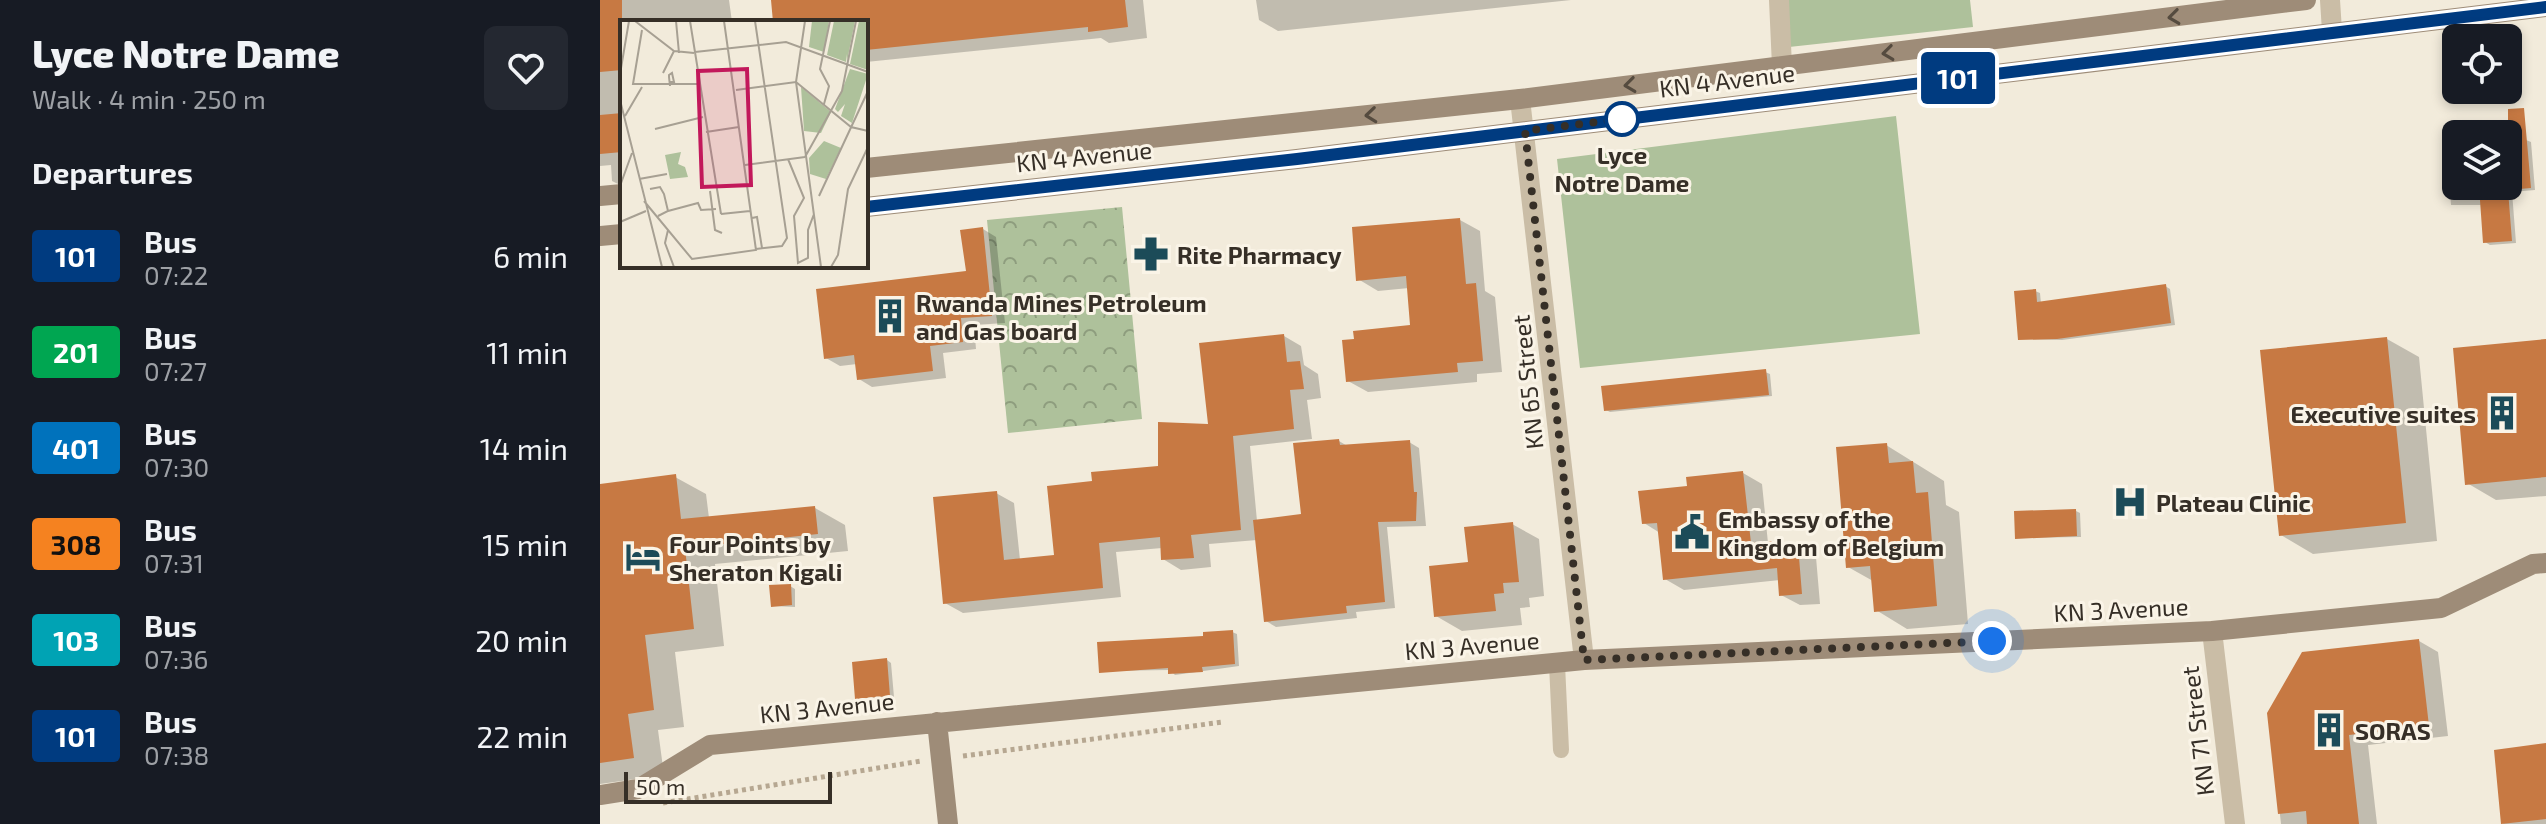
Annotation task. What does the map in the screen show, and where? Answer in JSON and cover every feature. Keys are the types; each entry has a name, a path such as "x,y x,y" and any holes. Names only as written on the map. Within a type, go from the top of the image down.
{"street":[{"path":"1779,0 1782,66"},
{"name":"KN 4 Avenue","path":"868,168 1520,99 2306,0"},
{"path":"2330,0 2332,31"},
{"name":"KN 4 Avenue","path":"868,207 1297,159 2546,7"},
{"name":"KN 65 Street","path":"1520,99 1584,660"},
{"path":"1295,123 1297,159"},
{"path":"600,196 620,194"},
{"path":"600,236 620,234"},
{"name":"KN 3 Avenue","path":"600,795 638,789 710,745 1584,660 2212,631 2441,608 2533,564 2546,563"},
{"name":"KN 71 Street","path":"2212,631 2235,824"},
{"path":"937,722 948,824"}],"lane":[{"path":"1557,664 1561,750"}],"green space":[{"path":"1785,0 1970,0 1973,27 1789,47"},
{"path":"1896,116 1920,334 1580,368 1557,159"},
{"path":"1122,207 1142,419 1008,433 987,220"}],"building":[{"path":"600,0 622,0 620,70 600,72"},
{"path":"771,0 1125,0 1128,27 1088,32 1088,27 868,50 868,20 773,20"},
{"path":"2524,108 2531,188 2522,189 2522,120 2508,120 2508,109"},
{"path":"620,113 620,152 600,154 600,115"},
{"path":"2480,200 2509,200 2512,241 2483,243"},
{"path":"1460,218 1466,284 1476,283 1483,361 1457,363 1458,372 1346,382 1342,340 1354,339 1353,331 1410,325 1406,276 1356,281 1352,227"},
{"name":"Rwanda Mines Petroleum and Gas board","path":"983,227 992,316 961,318 963,342 930,346 933,371 857,380 854,355 824,359 816,289 966,271 960,230"},
{"path":"2166,284 2171,323 2057,339 2018,340 2014,291 2036,289 2037,302"},
{"path":"1284,334 1287,362 1300,361 1304,389 1290,390 1294,429 1233,436 1241,530 1191,535 1194,558 1161,560 1160,537 1099,543 1103,588 943,604 933,497 997,491 1004,560 1054,555 1047,486 1092,481 1091,472 1158,466 1158,422 1208,424 1199,343"},
{"path":"2387,337 2406,523 2279,536 2260,350"},
{"name":"Executive suites","path":"2546,339 2546,477 2465,485 2453,348"},
{"path":"1766,369 1769,395 1604,411 1601,386"},
{"path":"1339,439 1340,445 1410,440 1414,492 1417,492 1416,521 1378,522 1385,602 1346,606 1347,613 1264,622 1253,520 1301,514 1293,443"},
{"path":"1887,443 1889,463 1913,461 1916,493 1928,492 1937,606 1874,612 1870,566 1846,568 1836,447"},
{"name":"Embassy of the Kingdom of Belgium","path":"1743,471 1751,543 1772,541 1773,547 1798,545 1802,594 1779,596 1777,568 1663,580 1657,523 1642,524 1638,491 1687,486 1686,477"},
{"path":"676,474 681,519 815,506 818,534 685,548 694,629 645,635 654,710 628,714 634,758 600,763 600,484"},
{"path":"2076,509 2077,536 2015,539 2014,511"},
{"path":"1513,522 1519,582 1503,583 1504,593 1494,594 1496,611 1434,617 1429,566 1468,562 1464,527"},
{"path":"791,584 792,605 771,607 769,585"},
{"path":"1233,630 1235,664 1202,667 1203,672 1168,674 1168,668 1099,673 1097,642 1203,636 1203,632"},
{"name":"SORAS","path":"2419,639 2429,726 2349,735 2359,824 2307,824 2306,811 2278,814 2267,713 2302,652"},
{"path":"887,658 890,696 855,699 852,662"},
{"path":"2546,743 2546,819 2501,824 2494,750"}],"bus line":[{"name":"101","path":"868,207 1297,159 2546,7"}],"place":[{"name":"Lyce Notre Dame","path":"1622,119"},
{"name":"Rite Pharmacy","path":"1151,254"},
{"name":"Rwanda Mines Petroleum and Gas board","path":"890,316"},
{"name":"Executive suites","path":"2502,413"},
{"name":"Plateau Clinic","path":"2130,502"},
{"name":"Embassy of the Kingdom of Belgium","path":"1692,532"},
{"name":"Four Points by Sheraton Kigali","path":"643,557"},
{"name":"SORAS","path":"2329,730"}],"route":[{"path":"1622,119 1525,131 1584,660 1992,641"}]}
